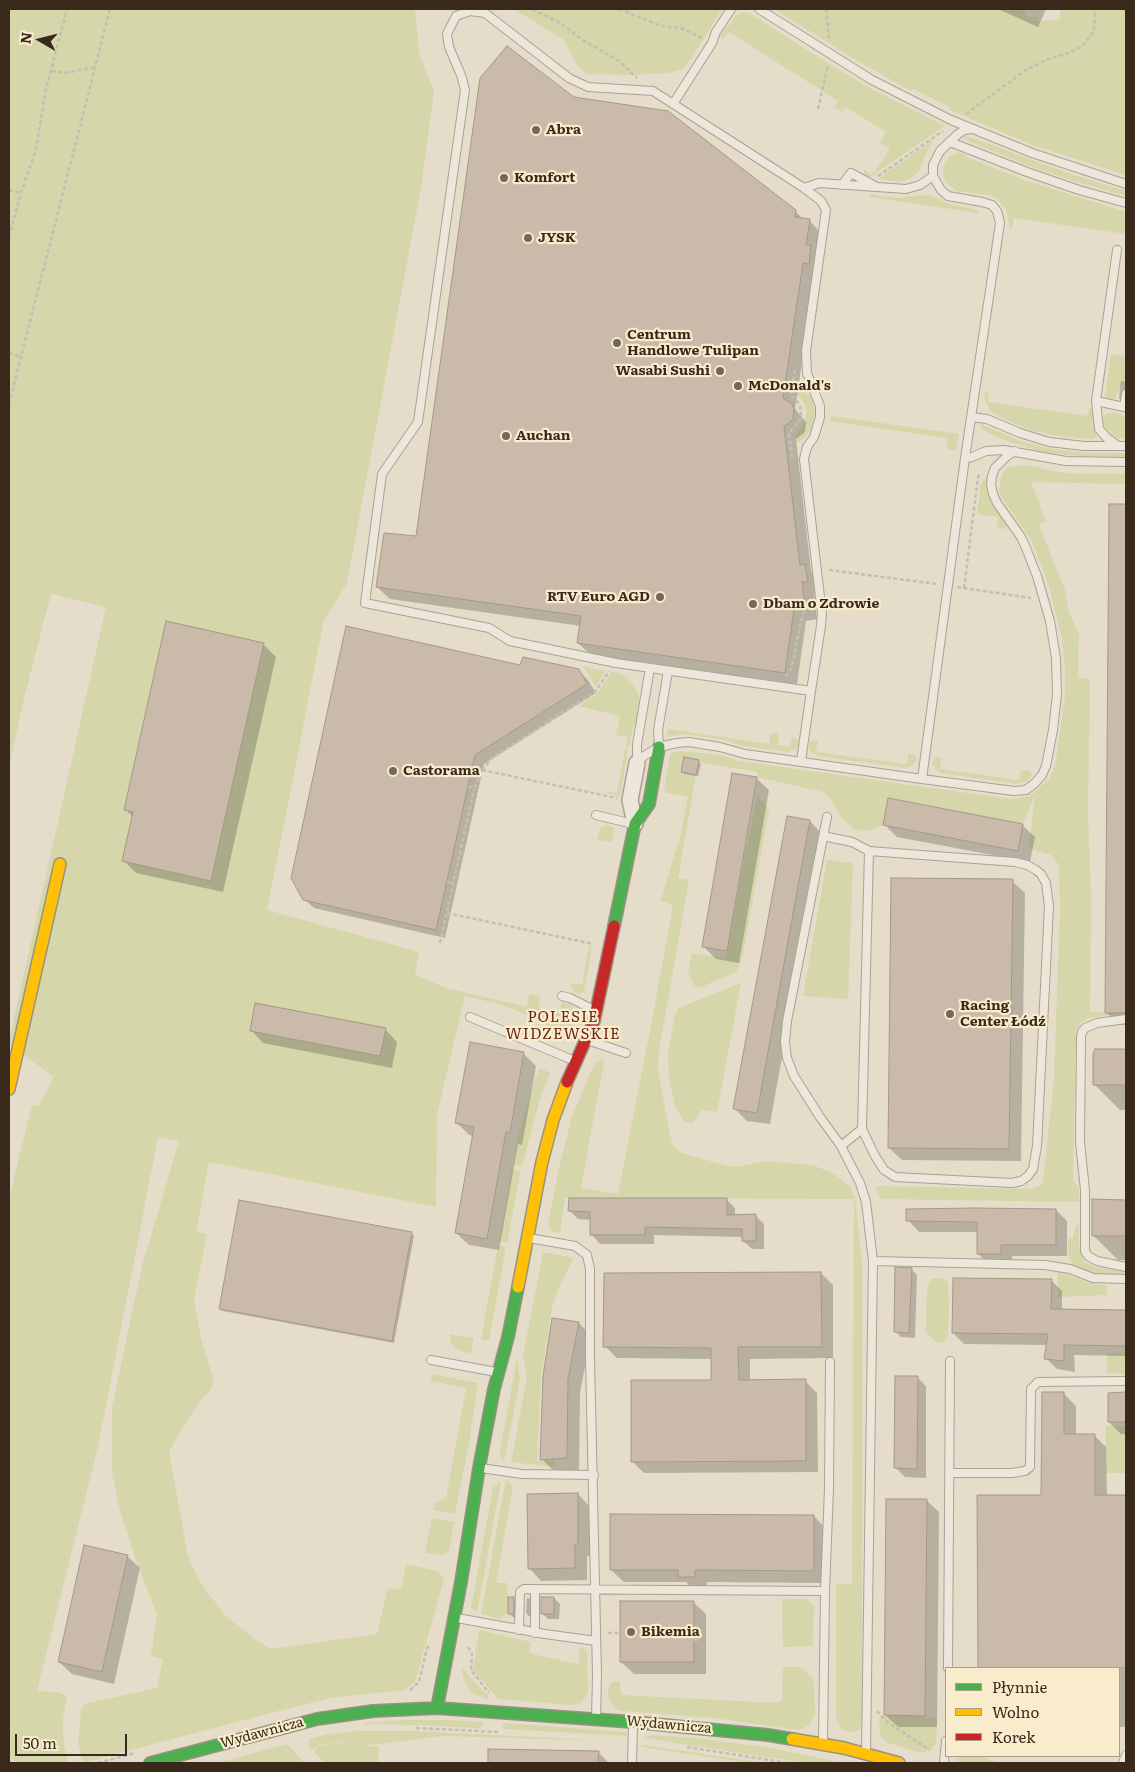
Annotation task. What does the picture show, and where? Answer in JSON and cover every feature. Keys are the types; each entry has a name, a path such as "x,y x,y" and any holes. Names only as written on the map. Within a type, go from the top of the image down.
{"street":[{"path":"634,824 649,804 659,747"},
{"path":"437,1708 455,1617 479,1468 549,1135 564,1088 594,1022 634,824 630,800 637,764"},
{"path":"9,1089 60,864"},
{"name":"Wydawnicza","path":"150,1763 317,1719 373,1711 437,1708 732,1731 823,1744 899,1763"}],"lane":[{"path":"673,104 712,43 716,32 731,9"},
{"path":"759,9 872,80 956,122 1032,153 1126,184"},
{"path":"801,761 811,691 822,614 804,459 807,447 819,425 820,414 820,406 807,373 806,351 826,210 821,201 804,188 653,91 588,87 569,78 485,13 470,11 456,16 447,34 449,47 461,74 465,90 418,422 382,474 365,603 489,628 510,641 616,663 811,691"},
{"path":"922,779 965,458 999,235 1000,219 995,207 989,204 955,198 944,193 935,183 932,176 934,160 940,151 958,134 964,130 971,129"},
{"path":"950,142 1027,172 1079,190 1126,203"},
{"path":"842,186 851,173 880,188"},
{"path":"804,188 819,183 842,186 913,188 926,182 932,176"},
{"path":"1117,250 1096,401 1099,429 1107,438 1122,446"},
{"path":"1096,401 1125,407 1126,394"},
{"path":"971,417 987,419 1020,433 1049,442 1084,446 1122,446"},
{"path":"965,458 994,450 1014,451 1066,461 1126,462"},
{"path":"637,764 644,756 659,747 677,742 689,742 720,747 745,754 1014,791 1026,790 1036,783 1042,776 1046,766 1053,730 1056,658 1045,600 1035,569 1021,537 993,494 992,476 995,468 1014,451"},
{"path":"637,764 637,744 650,668"},
{"path":"659,747 658,730 668,671"},
{"path":"596,815 634,824"},
{"path":"827,817 787,1021 785,1042 787,1058 794,1076 820,1117 842,1146 860,1183 866,1202 873,1261 866,1754"},
{"path":"823,836 852,842 869,851 1024,864 1036,870 1044,878 1048,890 1049,906 1037,1146 1034,1164 1028,1176 1021,1181 1001,1183 895,1177 884,1170 862,1129 869,851"},
{"path":"562,996 575,1000 596,1011"},
{"path":"470,1017 575,1061"},
{"path":"1126,1020 1097,1023 1085,1028 1080,1037 1080,1142 1085,1190 1085,1251 1088,1256 1097,1261 1126,1267"},
{"path":"587,1040 626,1053"},
{"path":"842,1146 862,1129"},
{"path":"527,1238 575,1246 587,1255 590,1269 596,1719"},
{"path":"873,1261 1045,1265 1070,1269 1082,1275 1099,1279 1126,1280"},
{"path":"430,1360 498,1372"},
{"path":"948,1667 950,1361"},
{"path":"823,1744 830,1362"},
{"path":"949,1473 1025,1472 1030,1466 1031,1389 1038,1382 1126,1381"},
{"path":"479,1468 522,1474 594,1475"},
{"path":"519,1630 520,1592 524,1590 825,1591"},
{"path":"535,1590 535,1632"},
{"path":"455,1617 519,1630 596,1641"},
{"path":"632,1763 633,1722"},
{"path":"1123,1763 1126,1755"}],"path":[{"path":"9,237 36,149 46,89 67,9"},
{"path":"9,404 110,9"},
{"path":"534,9 619,61 653,91"},
{"path":"619,9 661,26 681,28 712,43"},
{"path":"868,182 956,122 1026,70 1048,59 1066,54 1083,46 1094,31 1095,9"},
{"path":"52,71 65,73 95,67"},
{"path":"9,190 21,193"},
{"path":"9,353 21,357"},
{"path":"793,462 789,433 799,422 801,414 800,405 791,395 795,367"},
{"path":"964,588 978,477 983,470 995,468"},
{"path":"821,569 1045,600"},
{"path":"787,573 809,570 809,578"},
{"path":"785,675 792,667 800,621 809,600"},
{"path":"440,943 474,788 482,770 492,758 596,691 616,663"},
{"path":"482,770 621,799"},
{"path":"468,787 474,788"},
{"path":"447,882 453,883"},
{"path":"447,913 594,945"},
{"path":"694,1640 700,1640"},
{"path":"472,1654 470,1668 492,1697"},
{"path":"868,1702 886,1722 930,1750"},
{"path":"411,1728 503,1732"},
{"path":"686,1747 788,1763"}],"green space":[{"path":"9,9 417,9 415,11 419,53 434,91 421,188 347,583 324,620 267,910 419,952 415,975 446,988 527,1007 529,994 540,996 538,1009 560,1013 562,1000 575,1011 570,1034 566,1037 535,1018 499,1004 465,996 437,1114 436,1207 209,1162 196,1232 207,1234 194,1300 201,1339 214,1381 209,1392 201,1400 169,1452 188,1556 200,1582 225,1615 270,1649 377,1634 388,1588 401,1590 406,1564 438,1571 444,1579 415,1682 404,1690 331,1698 86,1762 82,1760 78,1742 81,1711 84,1704 157,1688 163,1659 151,1656 157,1615 133,1552 118,1503 112,1472 112,1407 142,1266 179,1141 158,1137 99,1442 37,1691 57,1692 67,1696 63,1727 64,1745 68,1762 18,1763 9,1757 9,1199 32,1105 39,1106 54,1077 9,1044 9,1041 106,607 51,594 25,694 9,767"},
{"path":"514,9 722,9 693,56 682,69 669,73 633,75 586,74 578,66 564,40"},
{"path":"774,9 1026,9 1026,17 1037,17 1037,21 1060,20 1060,9 1126,9 1126,175 1035,146 950,110 951,108 913,89 911,91 861,63"},
{"path":"742,12 749,13 873,90 945,126 870,177 865,175 863,169 872,175 890,149 880,142 886,132 846,107 843,112 834,107 838,101 729,32 722,41 721,36 726,27 728,27 735,16"},
{"path":"965,136 1070,174 1126,191 1126,196 1029,166 964,139"},
{"path":"933,140 920,170 910,179 900,182 878,179"},
{"path":"962,153 966,157 1027,181 1126,212 1126,234 1014,218 1012,228 1010,228 1006,210 996,198 988,195 956,191 946,183 943,176 944,164 950,156"},
{"path":"869,194 899,198 919,195 931,196 949,204 979,210 979,213 869,197"},
{"path":"1111,354 1126,356 1126,377 1115,398 1111,400 1105,397"},
{"path":"797,384 809,395 813,402 815,414 811,430 804,439 796,443 796,434 804,423 807,411 803,401 796,394"},
{"path":"989,390 988,402 1088,416 1089,408 1094,409 1093,421 1097,436 1092,439 1064,437 1033,431 1013,423 989,409 984,397 985,393"},
{"path":"1113,412 1119,413 1126,418 1126,439 1114,438 1104,427 1102,419 1105,415"},
{"path":"831,416 959,434 956,451 947,449 947,438 830,421"},
{"path":"981,424 1023,442 1052,449 1086,453 1126,453 1126,457 1074,456 1039,451 998,438 982,429"},
{"path":"1026,465 1076,474 1126,474 1126,484 1031,482 1046,521 1039,525 1065,590 1069,612 1079,634 1078,678 1090,679 1088,812 1091,897 1090,1012 1126,1013 1087,1018 1076,1030 1073,1181 1079,1188 1079,1202 881,1199 875,1186 1032,1189 1043,1184 1054,1078 1060,908 1059,865 1051,855 1029,848 1035,795 1023,824 888,798 883,825 867,831 854,829 842,818 830,798 823,792 757,777 757,772 698,762 684,757 681,772 696,775 678,878 689,880 659,1051 658,1071 672,1144 679,1152 727,1166 741,1166 767,1161 812,1165 833,1173 851,1188 855,1199 862,1261 862,1722 859,1730 851,1733 841,1729 836,1717 836,1584 852,1584 854,1199 565,1198 560,1233 551,1231 548,1225 558,1172 572,1117 590,1073 595,1064 600,1060 604,1061 581,1188 618,1194 673,905 661,901 681,833 688,797 664,792 670,754 679,751 702,753 724,756 738,761 1011,799 1030,796 1049,779 1055,766 1065,696 1062,639 1049,586 1032,541 1001,497 999,491 1002,474 1008,467"},
{"path":"987,476 988,494 1007,523 1004,529 997,528 998,517 977,514 981,483"},
{"path":"583,666 605,671 596,687"},
{"path":"611,672 626,677 639,695 636,725 633,725 629,747 626,747 627,737 616,735 620,716 578,706 598,693"},
{"path":"668,729 769,744 771,734 776,732 779,734 778,745 790,747 792,737 798,739 799,744 797,748 789,752 738,745 726,740 684,734 666,737"},
{"path":"811,740 818,741 816,752 907,764 908,754 915,755 917,759 912,766 905,768 818,756 810,750 809,744"},
{"path":"625,749 628,750 620,796 605,793 606,791 617,793"},
{"path":"936,757 941,758 940,769 1019,780 1021,770 1030,771 1032,775 1026,781 1017,784 940,773 933,766 933,761"},
{"path":"757,795 769,809 742,960 736,972 699,988 694,985 688,973 692,953 725,958"},
{"path":"607,825 614,828 612,842 597,840 600,828"},
{"path":"827,860 853,863 848,999 803,996"},
{"path":"589,946 592,947 584,992 578,994 572,990 571,983 582,985"},
{"path":"741,983 717,1112 702,1110 692,1123 684,1122 676,1108 669,1081 668,1052 675,1015 679,1008"},
{"path":"540,1068 550,1073 540,1099 522,1166 513,1165 518,1137 534,1081"},
{"path":"512,1169 521,1171 507,1243 499,1241"},
{"path":"1079,1224 1079,1247 1084,1262 1095,1267 1126,1272 1126,1275 1096,1274 1079,1269 1073,1264 1068,1253 1068,1242 1069,1239 1073,1238 1076,1225"},
{"path":"498,1246 506,1247 489,1340 481,1339"},
{"path":"543,1253 573,1258 560,1284 552,1308 541,1377 537,1461 554,1461 554,1467 511,1462 527,1378 523,1356"},
{"path":"1058,1273 1104,1285 1107,1287 1107,1295 1058,1297"},
{"path":"931,1279 945,1279 948,1283 949,1309 948,1335 944,1342 937,1343 926,1333 927,1286"},
{"path":"450,1334 474,1338 471,1354 456,1349 450,1341"},
{"path":"1107,1353 1126,1353 1126,1374 1107,1373"},
{"path":"517,1359 520,1379 504,1462 500,1451"},
{"path":"432,1374 478,1383 469,1443 455,1514 434,1510 435,1503 446,1498 466,1388 431,1381"},
{"path":"1106,1426 1126,1426 1126,1473 1106,1473"},
{"path":"506,1480 513,1487 496,1583 507,1583 508,1612 500,1619 481,1614"},
{"path":"501,1481 477,1613 471,1608 493,1488"},
{"path":"432,1518 454,1522 449,1551 441,1555 425,1553"},
{"path":"782,1599 804,1599 814,1606 813,1646 783,1647"},
{"path":"480,1630 531,1642 529,1653 567,1662 579,1664 579,1647 583,1648 587,1652 588,1691 586,1696 580,1703 571,1705 498,1699 473,1670"},
{"path":"783,1667 799,1667 803,1669 812,1677 814,1683 815,1714 810,1724 802,1729 714,1718 623,1711 616,1709 609,1701 608,1691 610,1684 620,1681 621,1695 778,1703 782,1699"},
{"path":"462,1668 488,1696 488,1699 476,1695 469,1690 463,1677"},
{"path":"885,1715 937,1718 936,1744 930,1750 921,1753 885,1742 880,1735 879,1717 885,1717"},
{"path":"402,1720 485,1722 479,1728 363,1724"},
{"path":"503,1723 626,1732 629,1736 503,1729"},
{"path":"357,1731 415,1731 611,1741 443,1736 369,1745 369,1741 368,1747 379,1746 378,1763 325,1763 315,1753 318,1746 370,1739 318,1745 312,1750 309,1745 309,1739 329,1734"},
{"path":"649,1735 696,1738 765,1747 844,1763 805,1763 644,1738"},
{"path":"287,1744 305,1763 217,1763"},
{"path":"642,1745 765,1763 748,1763 642,1747"},
{"path":"957,1757 983,1757 999,1763 964,1763 956,1760"}],"building":[{"name":"Centrum Handlowe Tulipan","path":"507,46 574,97 668,111 796,210 795,217 810,219 806,245 811,245 809,264 803,263 783,398 792,404 794,409 793,419 784,427 800,565 805,564 808,582 802,582 805,607 794,609 785,673 577,643 581,616 376,587 384,533 416,536 480,78"},
{"path":"1109,504 1126,504 1126,1013 1105,1013"},
{"path":"166,621 264,643 211,881 122,861 133,812 124,810"},
{"name":"Castorama","path":"346,626 520,665 523,657 579,669 587,684 475,755 436,930 303,900 291,878"},
{"path":"684,757 699,760 696,775 681,772"},
{"path":"732,773 757,777 727,951 702,947"},
{"path":"888,798 1023,824 1018,851 883,825"},
{"path":"787,816 810,820 757,1113 733,1109"},
{"name":"Racing Center Łódź","path":"891,878 1013,879 1009,1149 888,1148"},
{"path":"255,1003 386,1028 380,1056 250,1031"},
{"path":"470,1042 524,1052 510,1133 506,1132 487,1239 455,1233 474,1127 455,1123"},
{"path":"1095,1049 1126,1049 1126,1085 1093,1085 1093,1053"},
{"path":"569,1198 727,1198 727,1215 756,1214 756,1241 742,1241 742,1229 645,1227 645,1235 590,1235 590,1212 568,1211"},
{"path":"1092,1199 1126,1200 1126,1236 1092,1236"},
{"path":"239,1200 412,1232 392,1341 219,1309"},
{"path":"906,1209 1056,1209 1056,1245 1001,1245 1001,1254 977,1254 977,1222 906,1221"},
{"path":"895,1267 912,1268 909,1333 894,1332"},
{"path":"821,1272 822,1347 738,1347 739,1380 806,1379 806,1461 631,1462 631,1380 711,1380 711,1348 603,1347 604,1273"},
{"path":"953,1278 1052,1279 1051,1309 1126,1310 1126,1346 1064,1345 1064,1361 1044,1359 1048,1334 952,1333"},
{"path":"552,1318 579,1322 568,1379 567,1458 540,1460 543,1376"},
{"path":"895,1376 918,1376 917,1469 894,1468"},
{"path":"1042,1392 1064,1392 1064,1434 1095,1434 1095,1495 1126,1495 1126,1668 978,1667 977,1495 1041,1495"},
{"path":"1126,1392 1126,1422 1108,1422 1108,1393"},
{"path":"578,1493 578,1544 575,1544 575,1568 528,1569 527,1494"},
{"path":"886,1499 927,1499 925,1716 884,1715"},
{"path":"610,1514 814,1515 814,1571 695,1570 695,1577 678,1577 678,1570 610,1570"},
{"path":"84,1545 128,1555 102,1672 58,1662"},
{"path":"508,1597 514,1597 514,1614 508,1614"},
{"path":"541,1597 554,1597 554,1614 541,1614"},
{"path":"620,1601 694,1601 694,1662 620,1662"},
{"path":"488,1749 599,1751 598,1763 488,1763"}],"traffic: fast":[{"path":"614,926 635,824 649,804 659,747"},
{"path":"437,1708 494,1389 508,1337 518,1287"},
{"path":"150,1763 317,1719 373,1711 437,1708 633,1722 792,1739"}],"traffic: slow":[{"path":"9,1089 60,864"},
{"path":"518,1287 542,1162 553,1120 567,1082"},
{"path":"792,1739 844,1748 899,1763"}],"traffic: jam":[{"path":"567,1082 594,1021 614,926"}],"place":[{"name":"Abra","path":"536,130"},
{"name":"Komfort","path":"504,178"},
{"name":"JYSK","path":"528,238"},
{"name":"Centrum Handlowe Tulipan","path":"617,343"},
{"name":"Wasabi Sushi","path":"720,371"},
{"name":"McDonald's","path":"738,386"},
{"name":"Auchan","path":"506,436"},
{"name":"RTV Euro AGD","path":"660,597"},
{"name":"Dbam o Zdrowie","path":"753,604"},
{"name":"Castorama","path":"393,771"},
{"name":"Racing Center Łódź","path":"950,1014"},
{"name":"Bikemia","path":"631,1632"}],"district":[{"name":"POLESIE WIDZEWSKIE","path":"563,1026"}]}
